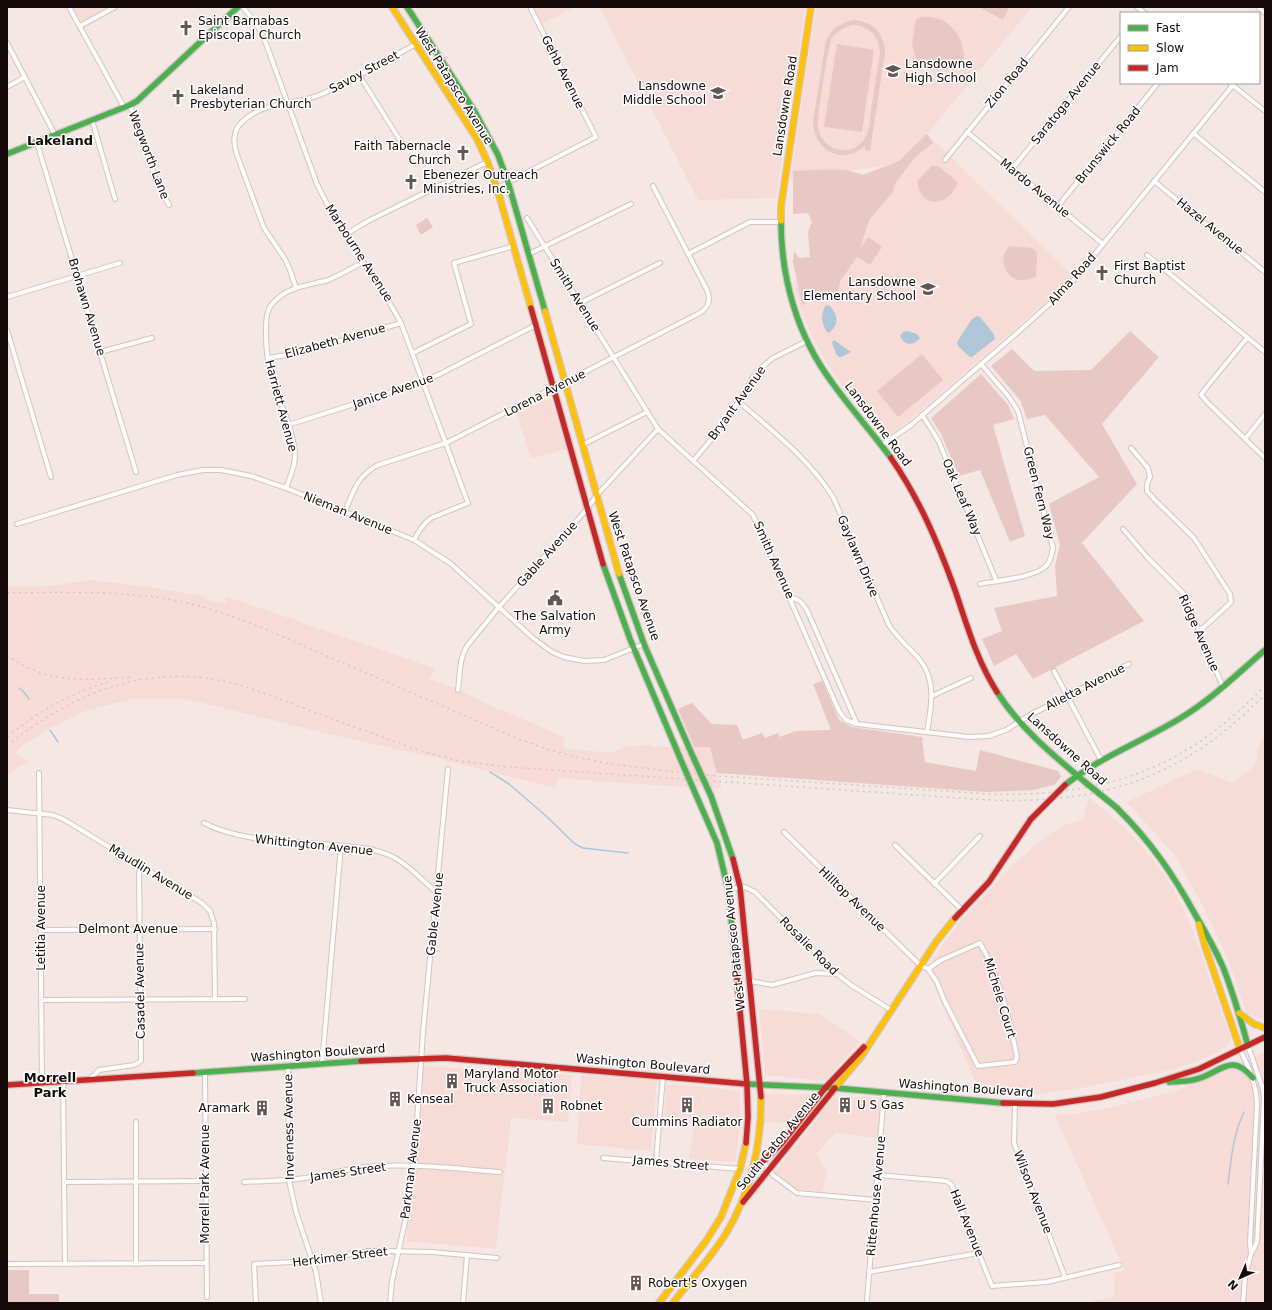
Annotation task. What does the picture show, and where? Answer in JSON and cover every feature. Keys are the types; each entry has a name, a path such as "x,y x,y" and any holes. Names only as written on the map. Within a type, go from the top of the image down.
{"main road":[{"path":"7,154 127,106 144,95 238,7"},
{"name":"West Patapsco Avenue","path":"392,7 465,119 477,139 488,163 514,246 604,566 618,608 633,648 717,843 728,889 747,1084 747,1134 740,1169"},
{"name":"West Patapsco Avenue","path":"407,7 475,112 495,150 508,182 596,496 630,606 644,644 710,796 736,864 740,887 760,1085 761,1119 757,1152 752,1172"},
{"name":"Lansdowne Road","path":"811,7 783,190 780,222 784,268 794,309 807,341 830,380 902,474 932,528 951,577 968,633 985,672 1003,701 1019,722 1035,738 1076,775 1117,808 1138,829 1163,858 1176,878 1211,942 1224,970 1239,1013 1248,1046"},
{"path":"871,1040 943,932 988,882 1031,819 1065,785 1076,775 1100,760 1178,719 1204,702 1265,650"},
{"name":"Lansdowne Road","path":"1196,914 1204,943 1240,1049"},
{"path":"1239,1013 1248,1022 1257,1027 1265,1028"},
{"name":"Washington Boulevard","path":"7,1085 288,1066 421,1058 446,1058 747,1084 835,1088 1015,1104 1034,1104 1101,1097 1155,1084 1198,1069 1265,1037"},
{"name":"South Caton Avenue","path":"673,1303 716,1248 731,1224 752,1172 764,1163 778,1148 825,1088 871,1040"},
{"name":"South Caton Avenue","path":"738,1208 852,1069 871,1040"},
{"path":"1155,1084 1195,1079 1232,1064 1242,1066 1253,1078"},
{"name":"South Caton Avenue","path":"659,1303 713,1231 728,1203 740,1169 752,1172"}],"street":[{"name":"Wegworth Lane","path":"69,7 127,106 158,186 169,205"},
{"path":"80,26 115,7"},
{"name":"Marbourne Avenue","path":"243,7 255,22 264,38 317,184 332,215 402,322 468,503 431,518 419,531 414,540"},
{"name":"Gehb Avenue","path":"508,182 596,137 530,7"},
{"name":"Zion Road","path":"945,160 1069,7"},
{"path":"1137,7 1142,12"},
{"path":"1258,7 1265,13"},
{"name":"Saratoga Avenue","path":"1012,169 1120,37"},
{"path":"7,43 56,135"},
{"name":"Savoy Street","path":"296,288 290,270 261,221 234,147 234,140 238,126 249,116 266,107 317,96 416,44"},
{"path":"359,75 403,145"},
{"path":"7,87 25,77"},
{"name":"Brunswick Road","path":"1058,206 1157,84"},
{"path":"1232,84 1265,112"},
{"name":"Alma Road","path":"882,446 922,415 1058,296 1077,276 1232,84"},
{"path":"92,120 116,199"},
{"name":"Mardo Avenue","path":"967,132 1103,244"},
{"path":"1193,133 1265,192"},
{"name":"Brohawn Avenue","path":"37,143 136,472"},
{"path":"345,235 368,221 476,167 488,163"},
{"name":"Hazel Avenue","path":"1154,181 1265,272"},
{"path":"497,188 508,182"},
{"path":"654,186 688,254 750,222 780,222"},
{"path":"529,254 631,204"},
{"name":"Smith Avenue","path":"527,218 658,429 753,515 839,711 846,720 857,724 980,738 998,734 1019,722"},
{"path":"413,353 471,324 454,263 514,246"},
{"name":"Lorena Avenue","path":"345,512 360,478 371,468 446,443 554,389 705,309 708,305 709,295 688,254"},
{"path":"1146,255 1265,352"},
{"name":"Harriett Avenue","path":"286,488 293,470 295,456 294,446 288,425 272,380 268,358 266,322 269,308 273,302 284,293 338,276 363,262"},
{"path":"7,297 120,263"},
{"path":"580,303 660,263"},
{"name":"Elizabeth Avenue","path":"268,358 299,353 402,322"},
{"name":"Janice Avenue","path":"288,425 424,382 536,325"},
{"path":"7,330 52,477"},
{"path":"100,352 152,338"},
{"path":"1247,338 1201,395 1265,458"},
{"name":"Bryant Avenue","path":"693,461 719,431 739,402 752,379 767,362 807,341"},
{"name":"Green Fern Way","path":"980,584 1038,572 1046,565 1052,554 1053,548 1018,411 1010,397 981,364"},
{"name":"Gaylawn Drive","path":"739,402 807,463 826,486 839,510 884,615 895,634 924,666 930,681 932,696 927,732"},
{"path":"582,445 647,412"},
{"path":"1245,439 1265,414"},
{"name":"Oak Leaf Way","path":"922,415 939,442 996,580"},
{"name":"Gable Avenue","path":"458,690 464,651 499,607 588,508 596,496 658,429"},
{"path":"1131,448 1148,468 1150,476 1146,487 1151,496 1194,538 1230,594 1231,602 1203,628 1199,628"},
{"name":"Nieman Avenue","path":"18,524 177,475 203,470 221,470 244,474 268,480 414,540 450,563 541,645 564,658 598,661 612,658 644,644"},
{"name":"Ridge Avenue","path":"1123,529 1147,557 1183,593 1223,687"},
{"path":"790,598 800,600 807,610 857,724"},
{"name":"Alletta Avenue","path":"1019,722 1129,664"},
{"path":"1054,671 1100,760"},
{"path":"932,696 971,678"},
{"name":"Gable Avenue","path":"421,1058 448,769"},
{"name":"Letitia Avenue","path":"39,773 42,1082"},
{"name":"Maudlin Avenue","path":"7,810 53,815 63,819 202,903 210,911 215,929 215,999"},
{"name":"Whittington Avenue","path":"204,823 224,832 249,838 366,849 390,856 403,864 437,893"},
{"name":"Hilltop Avenue","path":"784,832 920,965"},
{"path":"934,884 980,836"},
{"path":"895,845 962,910"},
{"path":"322,1064 341,846"},
{"name":"Casadel Avenue","path":"90,1079 99,1070 134,1065 141,1061 139,865"},
{"path":"728,889 740,887"},
{"name":"Rosalie Road","path":"740,887 750,889 755,892 837,974 851,985 891,1010"},
{"name":"Delmont Avenue","path":"41,930 215,929"},
{"name":"Michele Court","path":"980,943 989,959 1009,1020 1017,1057 1015,1062 978,1066 944,1000 937,982 928,969 942,960 980,943"},
{"path":"920,965 928,969"},
{"path":"750,981 772,986 816,974 837,974"},
{"path":"41,1000 245,999"},
{"path":"1243,1303 1245,1277 1257,1242 1264,1099 1263,1089 1248,1046"},
{"path":"1240,1049 1253,1078 1257,1105 1250,1242 1252,1254"},
{"name":"Parkman Avenue","path":"390,1303 392,1281 408,1208 414,1166 421,1058"},
{"name":"Inverness Avenue","path":"288,1066 289,1180 296,1212 312,1261 321,1303"},
{"name":"Morrell Park Avenue","path":"205,1072 206,1297"},
{"path":"656,1162 663,1076"},
{"path":"63,1081 65,1264"},
{"name":"Rittenhouse Avenue","path":"867,1300 884,1093"},
{"name":"Wilson Avenue","path":"1015,1104 1014,1143 1065,1278"},
{"path":"136,1122 136,1264"},
{"name":"James Street","path":"603,1158 740,1169"},
{"path":"764,1163 773,1175 797,1193 876,1200"},
{"name":"James Street","path":"244,1182 289,1180 364,1167 396,1165 500,1172"},
{"name":"Hall Avenue","path":"878,1175 949,1182 953,1186 992,1286 1047,1282 1065,1278"},
{"path":"64,1182 205,1181"},
{"name":"Herkimer Street","path":"256,1303 254,1264 312,1261 369,1251 398,1250 497,1258"},
{"path":"869,1272 979,1253"},
{"path":"463,1303 466,1255"},
{"path":"7,1264 206,1263"},
{"path":"1065,1278 1119,1265"}],"shaded area":[{"path":"73,7 108,7 83,21 80,20"},
{"path":"533,7 575,7 542,24"},
{"name":"Lansdowne Middle School","path":"600,7 806,7 776,198 698,200"},
{"name":"Lansdowne Elementary School","path":"816,7 1032,7 927,134 1073,276 1055,294 909,421 895,432 886,436 881,434 845,390 827,363 806,323 793,283 901,163 790,180"},
{"path":"979,7 1009,7 1003,20"},
{"path":"921,17 940,19 954,29 959,36 962,45 964,64 922,67 918,65 912,45 916,19"},
{"path":"852,20 859,21 871,25 876,29 882,39 885,53 870,151 865,150 865,146 856,152 847,155 839,155 824,147 818,140 813,121 826,41 833,30 839,25","holes":["852,25 864,27 872,33 878,42 880,53 869,125 867,134 858,146 849,150 839,150 826,143 818,128 823,82 832,38 846,27"]},
{"path":"837,44 874,50 862,132 824,127"},
{"path":"927,134 933,143 915,157 894,185 893,192 869,220 860,249 868,237 882,247 870,265 857,257 840,281 838,292 821,296 804,292 806,303 802,305 793,262 794,251 799,258 810,257 808,232 812,222 808,213 793,214 793,171 837,170 855,172 863,175 899,161"},
{"path":"932,166 938,166 958,182 948,197 941,201 935,202 929,200 923,196 919,190 917,181"},
{"path":"427,218 433,227 421,235 416,225"},
{"path":"1009,246 1032,248 1037,252 1036,277 1020,280 1012,277 1006,271 1003,258 1004,253"},
{"path":"1130,331 1159,357 1102,424 1137,484 1082,543 1144,621 1033,679 1016,654 994,666 982,639 1002,631 994,608 1057,596 1055,566 1060,545 1049,504 1099,477 1045,415 1027,419 1020,400 991,366 1012,349 1034,371 1091,370"},
{"path":"922,354 943,380 898,417 877,391"},
{"path":"981,374 1008,405 1014,419 993,425 1025,536 1010,542 980,470 959,476 941,434 931,418"},
{"path":"551,399 566,449 532,458 528,450 517,413"},
{"path":"90,580 156,588 207,597 205,599 226,604 225,596 436,669 429,679 455,688 499,710 500,709 564,737 563,748 611,753 627,746 652,745 654,747 710,747 722,789 558,778 556,788 187,699 132,699 88,710 54,726 23,745 14,753 28,761 7,774 7,587 51,586"},
{"path":"822,681 839,720 852,727 922,737 925,762 976,771 980,750 1058,771 1061,777 1054,785 1033,790 986,792 717,773 710,747 694,747 678,709 692,703 712,724 737,725 743,740 762,733 765,738 778,733 780,737 795,731 831,730 813,684"},
{"path":"1265,736 1265,1020 1247,1014 1227,957 1203,906 1176,857 1127,802 1197,769 1233,783 1257,762 1257,751 1260,742"},
{"path":"1089,797 1127,830 1153,859 1167,879 1192,928 1231,1039 1225,1047 1210,1056 1175,1069 1087,1087 1047,1093 1015,1096 980,1093 927,969 958,924 992,888 1002,875 1035,845 1060,827 1083,819"},
{"path":"759,1009 820,1014 860,1041 825,1081 765,1075"},
{"path":"1265,1051 1265,1303 1091,1303 1092,1301 1114,1297 1114,1273 1125,1271 1055,1115 1074,1114 1108,1108 1178,1090 1224,1072"},
{"path":"423,1066 572,1075 568,1122 511,1118 496,1249 406,1241"},
{"path":"581,1075 657,1080 651,1151 577,1144"},
{"path":"666,1084 704,1087 702,1116 741,1121 735,1162 689,1159 694,1123 664,1116"},
{"path":"705,1087 740,1091 740,1118 702,1115"},
{"path":"765,1094 810,1095 790,1124 765,1122"},
{"path":"835,1096 881,1098 879,1138 835,1133 816,1154 827,1172 822,1192 796,1189 774,1173"},
{"path":"7,1270 29,1270 29,1294 59,1294 59,1303 7,1303"}],"water":[{"path":"826,305 830,306 836,317 836,324 828,333 822,319"},
{"path":"977,316 980,317 993,333 995,339 970,357 958,346 957,342 972,319"},
{"path":"907,331 917,334 920,338 918,341 912,344 904,342 900,336 903,332"},
{"path":"834,340 851,352 839,357 836,354 832,343"}],"waterway":[{"path":"19,688 29,699"},
{"path":"50,730 58,742"},
{"path":"490,772 509,784 545,815 575,844 583,848 628,853"},
{"path":"1228,1184 1231,1156 1237,1129 1244,1112"}],"railway":[{"path":"7,593 65,592 123,594 162,598 199,606 258,626 516,738 550,750 610,764 719,776 990,794 1052,792 1081,788 1110,782 1165,762 1191,747 1217,729 1230,719 1265,686"},
{"path":"7,655 22,665 37,672 52,676 82,679 132,677"},
{"path":"7,746 49,716 72,703 95,693 143,679 196,677 223,681 250,688 418,750 460,761 508,767 989,800 1043,800 1095,793 1145,778 1170,767 1213,740 1265,695"},
{"path":"7,737 54,705 80,692 108,682"}],"traffic: fast":[{"path":"7,154 137,101 238,7"},
{"path":"407,7 475,112 498,155 508,182 545,311"},
{"path":"781,221 784,264 788,285 793,305 809,345 831,381 891,458"},
{"path":"603,564 630,639 680,758"},
{"path":"619,574 644,644 694,759"},
{"path":"1065,785 1092,766 1191,712 1224,686 1265,650"},
{"path":"997,692 1027,729 1049,751 1085,782"},
{"path":"680,758 696,795"},
{"path":"694,759 711,796"},
{"path":"1085,782 1117,808"},
{"path":"696,795 717,843 728,889 732,927"},
{"path":"711,796 733,859"},
{"path":"1117,808 1161,859 1179,886 1207,935 1227,977 1248,1046"},
{"path":"193,1073 361,1061"},
{"path":"1169,1082 1194,1080 1226,1066 1232,1065 1238,1066 1245,1070 1253,1078"},
{"path":"747,1084 835,1088 1003,1103"}],"traffic: slow":[{"path":"392,7 477,139 497,188 531,308"},
{"path":"781,221 781,206 811,7"},
{"path":"545,311 619,574"},
{"path":"835,1088 861,1057 936,942 955,918"},
{"path":"1199,924 1240,1049"},
{"path":"1239,1013 1254,1024 1265,1028"},
{"path":"673,1303 719,1244 734,1220 748,1186 757,1151 761,1115 761,1097"},
{"path":"659,1303 706,1241 721,1217 740,1169 746,1143"}],"traffic: jam":[{"path":"531,308 603,564"},
{"path":"891,458 911,490 928,522 949,573 978,655 997,692"},
{"path":"1031,819 1065,785"},
{"path":"955,918 989,882 1031,819"},
{"path":"733,859 740,887 761,1097"},
{"path":"732,927 747,1084 748,1117 746,1143"},
{"path":"1003,1103 1053,1104 1101,1097 1155,1083 1199,1069 1265,1037"},
{"path":"825,1088 864,1047"},
{"path":"361,1061 446,1058 747,1084"},
{"path":"7,1085 193,1073"},
{"path":"752,1172 782,1143 825,1088"},
{"path":"743,1202 835,1088"}],"place":[{"name":"Saint Barnabas Episcopal Church","path":"186,28"},
{"name":"Lansdowne High School","path":"893,71"},
{"name":"Lansdowne Middle School","path":"718,93"},
{"name":"Lakeland Presbyterian Church","path":"178,97"},
{"name":"Faith Tabernacle Church","path":"463,153"},
{"name":"Ebenezer Outreach Ministries, Inc.","path":"411,182"},
{"name":"First Baptist Church","path":"1102,273"},
{"name":"Lansdowne Elementary School","path":"928,289"},
{"name":"The Salvation Army","path":"555,598"},
{"name":"Maryland Motor Truck Association","path":"452,1081"},
{"name":"Kenseal","path":"395,1099"},
{"name":"Cummins Radiator","path":"687,1105"},
{"name":"U S Gas","path":"845,1105"},
{"name":"Robnet","path":"548,1106"},
{"name":"Aramark","path":"262,1108"},
{"name":"Robert's Oxygen","path":"636,1283"}],"district":[{"name":"Lakeland","path":"60,140"},
{"name":"Morrell Park","path":"50,1084"}]}
